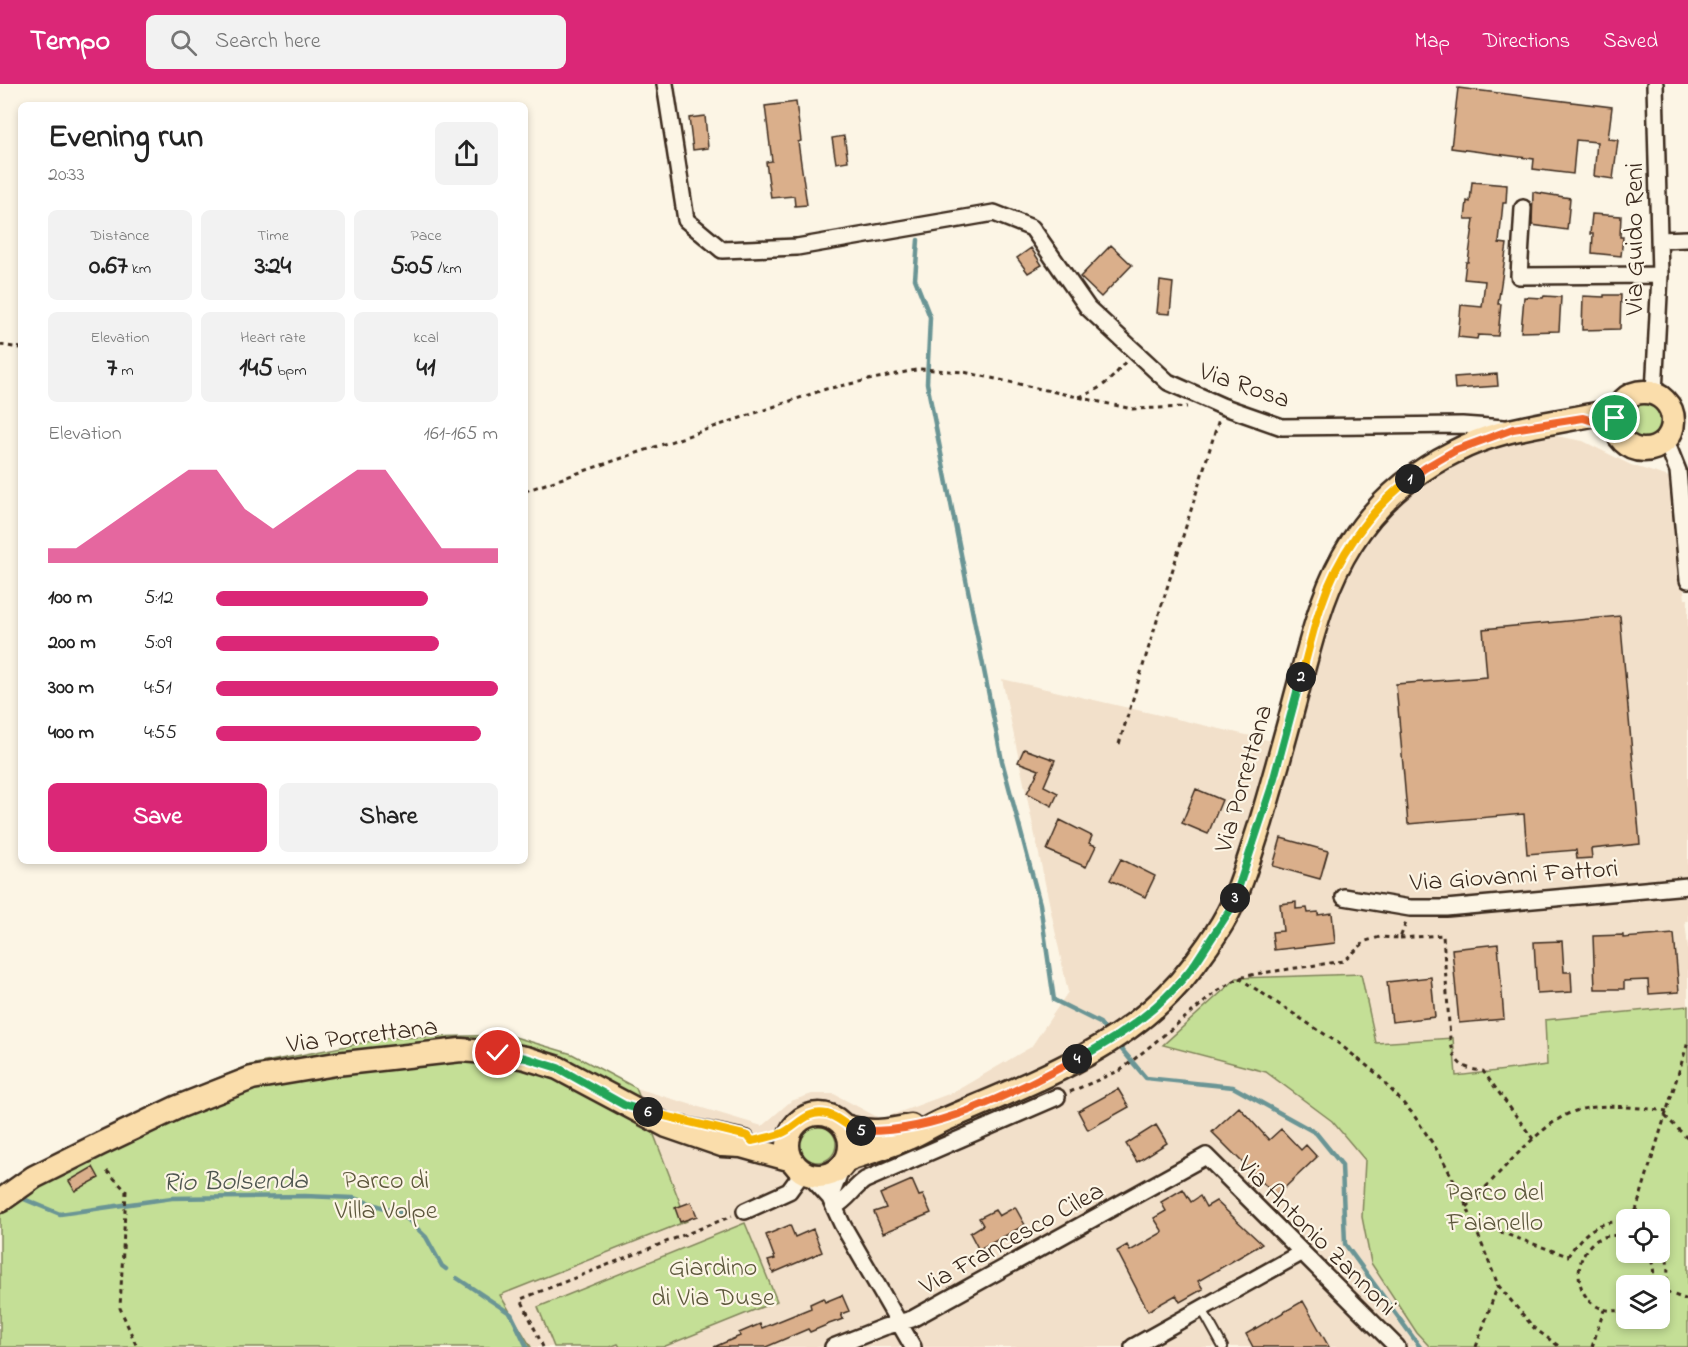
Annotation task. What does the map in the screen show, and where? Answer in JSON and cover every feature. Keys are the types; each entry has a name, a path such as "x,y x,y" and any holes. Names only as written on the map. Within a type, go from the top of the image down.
{"main road":[{"path":"1617,418 1625,399 1638,392 1673,414"},
{"name":"Via Porrettana","path":"746,1144 820,1177 832,1174 844,1163 908,1138 942,1120 1010,1092 1125,1032 1179,983 1232,907 1271,789 1321,604 1351,544 1372,514 1423,469 1456,450 1513,429 1583,418 1617,418 1624,442 1639,450 1649,450 1673,414"},
{"name":"Via Porrettana","path":"0,1201 34,1177 110,1139 216,1091 252,1078 336,1064 461,1050 526,1058 558,1068 666,1126 722,1145 746,1144 780,1134 792,1129 807,1115 817,1113 828,1114 845,1126 858,1131 884,1131 942,1120"},
{"path":"844,1163 851,1148 850,1136 845,1126"},
{"path":"792,1129 788,1139 788,1150 801,1169"}],"street":[{"name":"Via Rosa","path":"665,84 686,220 722,250 797,247 994,213 1032,228 1088,308 1168,382 1222,406 1282,427 1462,425 1513,429"},
{"name":"Via Guido Reni","path":"1655,84 1660,275 1673,414"},
{"path":"1523,208 1519,276 1660,275"},
{"path":"1659,240 1688,239"},
{"path":"1673,414 1688,580"},
{"name":"Via Giovanni Fattori","path":"1344,897 1410,908 1486,906 1688,886"},
{"path":"832,1202 844,1202 856,1186 865,1180 1057,1097"},
{"name":"Via Antonio Zannoni","path":"1206,1156 1397,1347"},
{"name":"Via Francesco Cilea","path":"833,1347 912,1319 1206,1156"},
{"path":"832,1202 844,1163"},
{"path":"745,1211 789,1191 801,1169 832,1202 842,1224 913,1347"},
{"path":"1133,1347 1301,1253"}],"lane":[{"path":"624,1105 669,1117"},
{"path":"680,1120 748,1136 746,1144"},
{"path":"1202,1309 1223,1347"}],"path":[{"path":"1079,397 1102,387 1115,377 1126,360 1125,342"},
{"path":"0,345 18,348"},
{"path":"528,490 826,389 920,369 964,372 1132,409 1189,407"},
{"path":"1119,744 1222,406"},
{"path":"1400,938 1406,928 1410,908"},
{"path":"1057,1097 1121,1070 1218,990 1239,978 1344,961 1366,941 1380,937 1443,935 1450,1039 1454,1055 1459,1064 1468,1070 1483,1071 1533,1139"},
{"path":"1239,978 1338,1043 1376,1073 1413,1114 1441,1156 1467,1207 1498,1285 1534,1328 1560,1347"},
{"path":"1636,1209 1688,1042"},
{"path":"1467,1207 1533,1139 1570,1113 1596,1107 1666,1114 1688,1139"},
{"path":"107,1171 126,1191 120,1308 137,1347"},
{"path":"543,1347 521,1299 745,1211"},
{"path":"1474,1223 1568,1256 1587,1231 1609,1222 1616,1222"},
{"path":"1616,1236 1598,1240 1588,1248 1581,1258 1578,1270 1584,1295 1604,1310 1616,1312"},
{"path":"1668,1263 1667,1281 1663,1291 1688,1300"},
{"path":"1483,1347 1476,1346 1498,1285"},
{"path":"1592,1347 1604,1310"}],"shaded area":[{"path":"1551,435 1583,441 1631,465 1672,478 1685,599 1688,599 1688,921 1685,921 1688,948 1688,1006 1545,1020 1547,1065 1456,1076 1453,1038 1376,1043 1361,974 1237,978 1163,1045 1266,1072 1332,1121 1365,1160 1362,1217 1371,1263 1417,1333 1430,1347 531,1347 500,1295 687,1221 636,1088 762,1126 791,1101 812,1094 834,1094 881,1119 954,1092 1031,1047 1068,992 1002,679 1285,744 1318,622 1386,498 1483,439"}],"green space":[{"path":"1645,404 1657,410 1663,422 1657,434 1645,440 1633,434 1627,422 1633,410"},
{"name":"Parco del Faianello","path":"1361,974 1376,1043 1453,1038 1456,1076 1547,1065 1545,1020 1688,1006 1688,1347 1430,1347 1417,1333 1371,1263 1362,1217 1365,1160 1332,1121 1266,1072 1163,1045 1237,978"},
{"name":"Parco di Villa Volpe","path":"508,1035 572,1054 636,1088 687,1221 500,1295 531,1347 0,1347 0,1199 137,1118 196,1087 250,1065 387,1038"},
{"path":"818,1126 831,1131 836,1144 831,1157 818,1162 805,1157 800,1144 805,1131"},
{"name":"Giardino di Via Duse","path":"745,1223 777,1301 663,1347 620,1347 618,1344 610,1347 554,1347 538,1307"}],"building":[{"path":"1458,88 1612,107 1608,139 1618,140 1613,179 1594,176 1597,142 1576,140 1573,174 1533,169 1534,159 1451,148"},
{"path":"796,102 801,141 798,142 807,205 795,206 794,196 771,198 766,162 772,161 765,106"},
{"path":"705,116 708,148 693,150 689,118"},
{"path":"844,136 848,161 836,163 832,138"},
{"path":"1472,182 1507,185 1499,243 1507,244 1498,304 1501,304 1498,336 1478,335 1477,339 1458,337 1461,305 1482,307 1485,281 1464,279 1474,219 1465,219"},
{"path":"1533,192 1570,198 1567,230 1532,225"},
{"path":"1592,214 1621,216 1620,237 1623,237 1621,256 1592,253 1593,234 1590,234"},
{"path":"1111,245 1132,265 1101,297 1080,277"},
{"path":"1031,248 1042,265 1028,273 1017,258"},
{"path":"1160,281 1173,283 1170,314 1157,313"},
{"path":"1604,295 1621,295 1620,329 1582,330 1583,296 1604,297"},
{"path":"1544,296 1561,297 1559,331 1521,332 1524,297 1543,298"},
{"path":"1497,374 1498,386 1455,389 1454,377"},
{"path":"1620,616 1640,844 1591,849 1592,858 1577,859 1576,850 1527,854 1524,814 1408,824 1396,684 1487,677 1483,629"},
{"path":"1024,749 1055,760 1044,786 1058,793 1052,806 1027,793 1039,770 1018,762"},
{"path":"1196,789 1222,800 1208,834 1182,823"},
{"path":"1060,820 1092,836 1089,843 1096,846 1086,867 1047,850"},
{"path":"1281,838 1328,851 1320,879 1273,866"},
{"path":"1121,859 1155,876 1145,897 1110,880"},
{"path":"1296,902 1296,909 1307,908 1308,913 1318,912 1318,915 1332,913 1335,943 1274,950 1272,932 1283,931 1280,904"},
{"path":"1674,934 1679,992 1649,994 1648,980 1624,981 1624,989 1595,989 1593,936 1623,935 1623,938"},
{"path":"1562,941 1564,972 1571,972 1572,992 1537,994 1534,942"},
{"path":"1498,944 1504,1019 1459,1023 1452,949"},
{"path":"1431,977 1435,1017 1392,1022 1387,982"},
{"path":"1118,1089 1129,1107 1088,1130 1078,1111"},
{"path":"1239,1107 1269,1140 1281,1129 1301,1150 1306,1145 1317,1157 1276,1196 1212,1132"},
{"path":"1156,1125 1167,1143 1137,1162 1126,1144"},
{"path":"93,1167 99,1178 75,1191 69,1181"},
{"path":"912,1180 919,1196 923,1195 931,1213 883,1233 874,1212 886,1208 880,1194"},
{"path":"1183,1189 1191,1202 1200,1196 1206,1207 1216,1201 1262,1244 1198,1281 1203,1289 1180,1302 1176,1295 1148,1311 1117,1251 1127,1245 1130,1251 1163,1232 1154,1218 1166,1211 1161,1202"},
{"path":"691,1202 697,1216 680,1222 675,1208"},
{"path":"1015,1207 1025,1225 979,1250 970,1233 983,1225 979,1218 995,1210 999,1216"},
{"path":"790,1225 795,1237 813,1229 822,1252 773,1273 768,1261 775,1259 766,1235"},
{"path":"842,1295 849,1311 841,1314 843,1319 810,1332 808,1329 766,1347 714,1347 760,1324 762,1328 811,1308 810,1304 823,1298 825,1302"},
{"path":"1303,1301 1329,1347 1253,1347 1246,1334"}],"waterway":[{"path":"918,240 915,279 930,317 927,383 1002,761 1040,904 1054,1000 1100,1023 1108,1034"},
{"path":"1118,1045 1146,1078 1233,1087 1316,1133 1342,1165 1345,1244 1420,1347"},
{"name":"Rio Bolsenda","path":"19,1197 60,1214 172,1198 305,1196 353,1198 401,1213 426,1237 442,1266 446,1269"},
{"name":"Rio Bolsenda","path":"457,1278 511,1314 527,1347"}],"route":[{"path":"498,1053 526,1058 558,1068 624,1105 748,1136 752,1141 792,1129 807,1115 817,1113 828,1114 845,1126 858,1131 884,1131 942,1120 1049,1074 1098,1048 1125,1032 1179,983 1232,907 1271,789 1321,604 1335,572 1372,514 1397,489 1423,469 1456,450 1483,439 1513,429 1583,418 1616,428 1615,418"}]}
